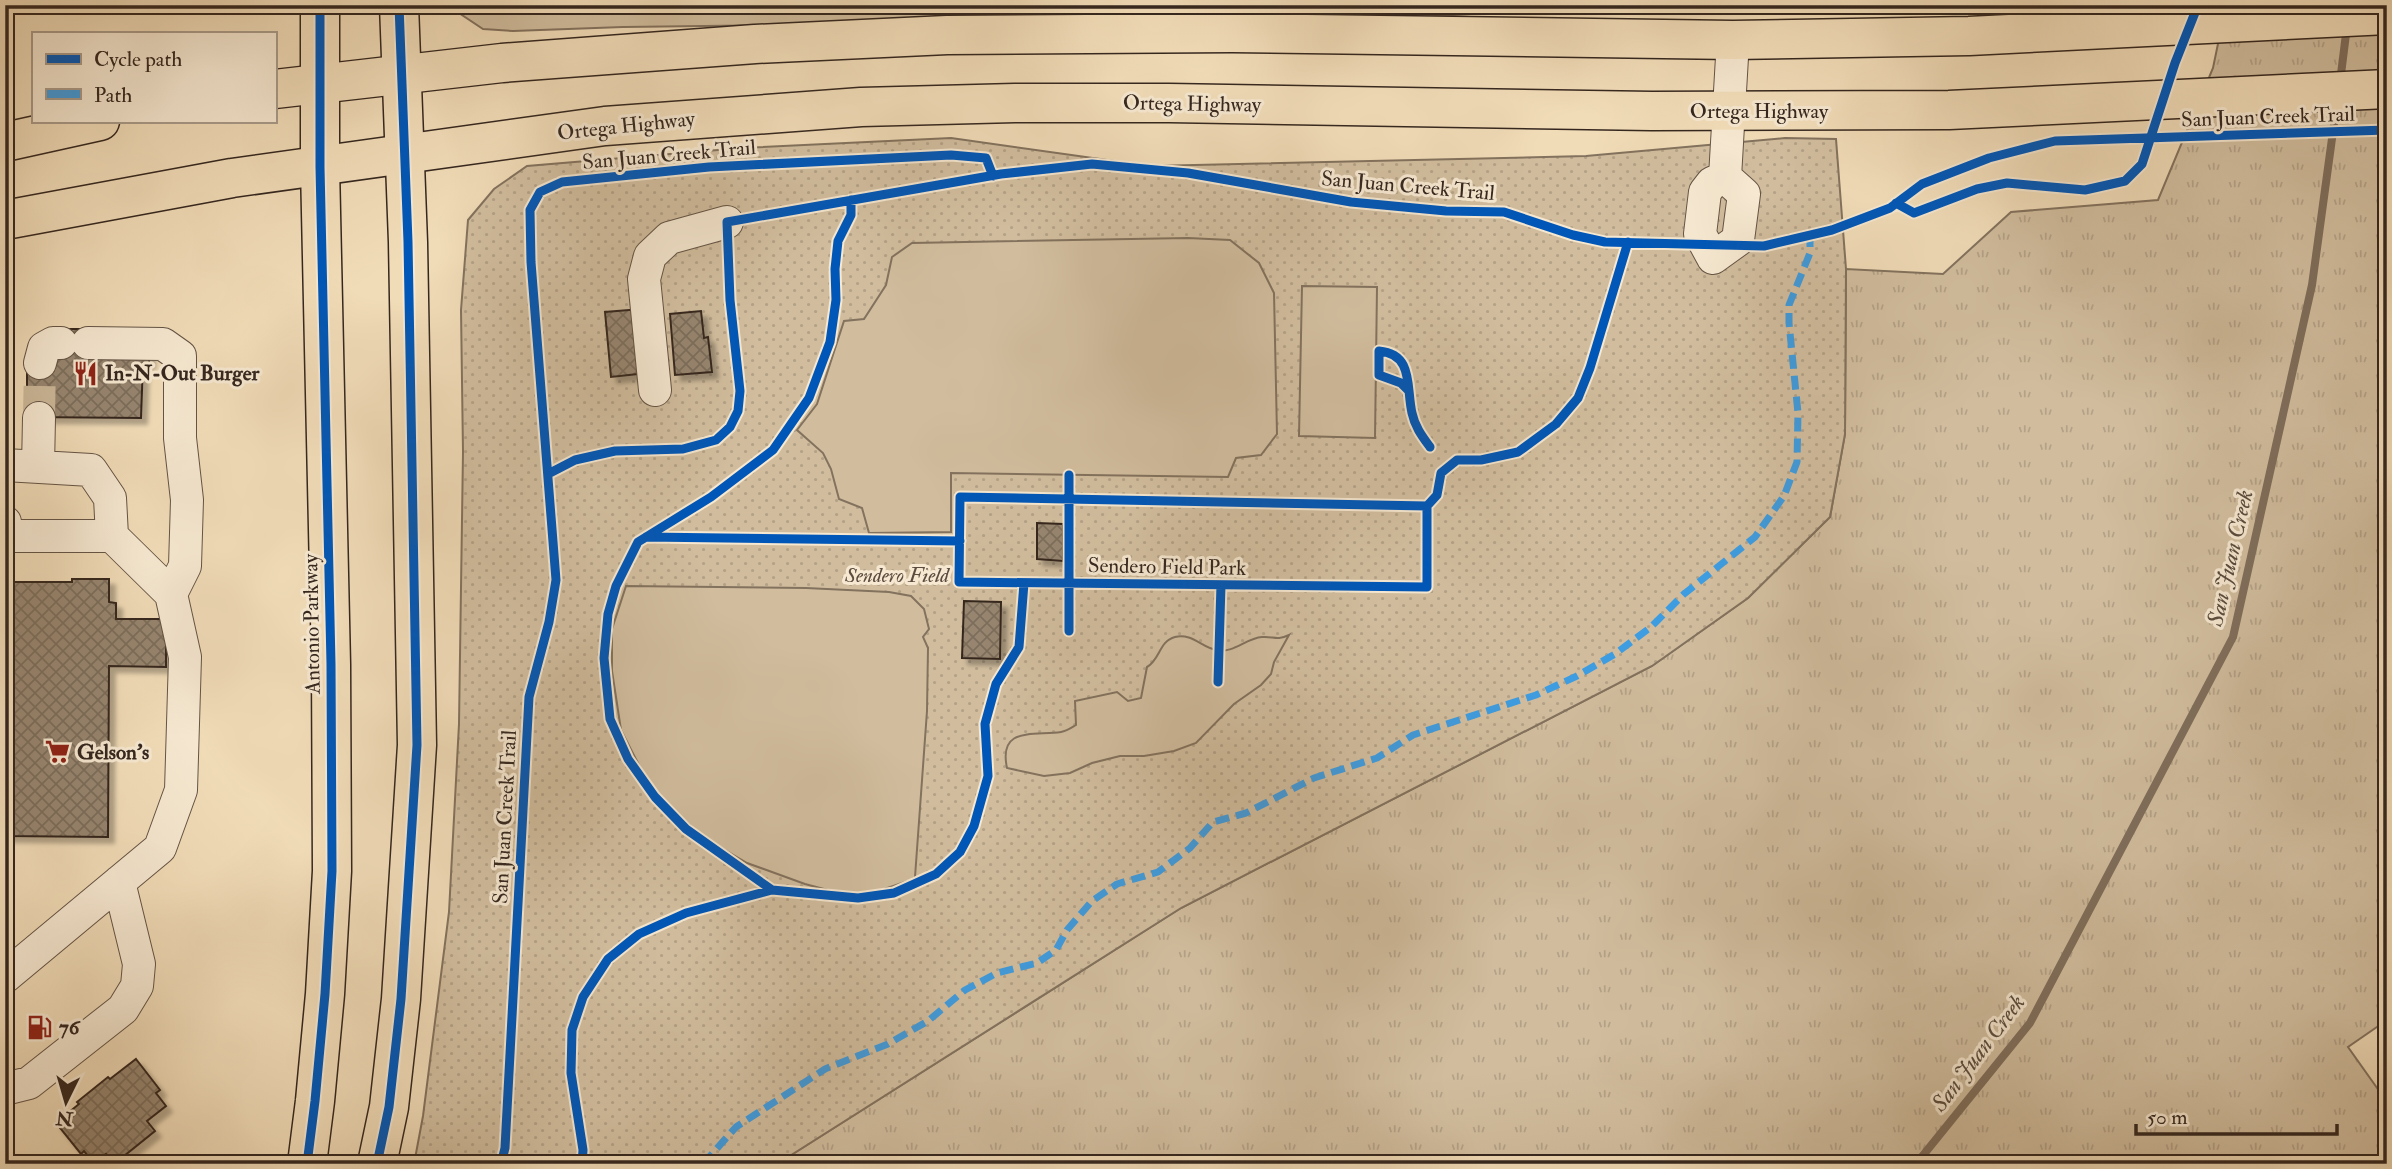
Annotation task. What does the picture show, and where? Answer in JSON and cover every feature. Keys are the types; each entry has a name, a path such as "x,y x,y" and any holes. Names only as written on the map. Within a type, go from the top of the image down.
{"main road":[{"name":"Antonio Parkway","path":"307,1164 323,1021 332,871 331,664 320,167 320,5"},
{"path":"377,1164 389,1107 401,999 416,745 406,154 399,5"},
{"path":"276,89 502,63 755,44 947,35 1232,33 1733,40 1969,36 2387,16"},
{"name":"Ortega Highway","path":"5,220 232,178 605,126 861,107 1169,103 1508,110 1949,110 2387,89"},
{"path":"5,142 95,122"}],"lane":[{"path":"1725,177 1733,40"},
{"path":"655,390 644,279 650,256 669,238 727,222"},
{"path":"63,350 163,344 180,356 180,438 187,500 185,566 171,594"},
{"path":"38,467 39,418"},
{"path":"5,465 91,470 110,498 112,536 171,594 185,657 181,790 160,848 5,978"},
{"path":"5,522 6,536 112,536"},
{"path":"5,1089 29,1083 123,1009 137,986 139,964 119,881"}],"green space":[{"path":"447,5 1622,5 1403,18 623,27 513,31 483,29"},
{"path":"2226,5 2387,5 2387,1020 2348,1047 2387,1102 2387,1164 777,1164 1181,908 1652,666 1748,598 1830,517 1845,434 1846,269 1943,274 2011,212 2158,200 2213,68"},
{"name":"Sendero Field","path":"951,138 1150,166 1586,156 1785,138 1836,139 1846,269 1845,434 1830,517 1748,598 1652,666 1181,908 777,1164 414,1164 423,1116 449,912 459,724 463,452 461,310 468,220 494,189 527,166 742,148"},
{"path":"1188,238 1230,240 1259,263 1274,293 1277,434 1261,455 1236,458 1228,477 951,473 951,532 869,533 862,508 839,499 831,469 823,453 797,430 817,404 844,321 864,319 886,285 892,257 912,243"},
{"path":"1302,286 1377,287 1375,438 1299,436"},
{"path":"626,586 806,588 889,592 911,596 924,609 929,629 923,637 928,648 927,711 915,877 858,898 805,884 747,863 703,837 666,804 641,769 621,730 612,671 612,629"},
{"path":"1289,635 1274,662 1271,674 1261,685 1234,704 1196,743 1174,751 1144,756 1120,756 1092,763 1070,773 1044,776 1007,768 1008,745 1013,739 1030,734 1063,732 1076,725 1075,701 1117,692 1128,701 1141,698 1147,667 1170,639 1186,637 1222,651 1256,638"}],"building":[{"path":"641,309 647,373 611,377 605,312"},
{"path":"701,311 704,338 708,337 712,372 675,375 670,314"},
{"name":"In-N-Out Burger","path":"61,329 88,329 149,349 149,363 143,363 141,418 27,417 27,363"},
{"path":"1037,523 1063,524 1063,561 1037,559"},
{"name":"Gelson's","path":"72,579 109,579 109,602 116,603 116,619 166,619 166,667 109,666 108,837 5,836 5,582 72,582"},
{"path":"964,601 1001,602 1000,659 962,658"},
{"path":"136,1059 160,1090 156,1093 166,1106 147,1121 155,1131 114,1164 106,1154 94,1163 84,1151 81,1154 56,1123 108,1077 110,1079"}],"waterway":[{"name":"San Juan Creek","path":"2340,82 2347,26"},
{"name":"San Juan Creek","path":"1916,1164 2030,1023 2233,637 2312,285 2337,102"}],"tunnel":[{"path":"39,418 40,363"}],"marked path":[{"path":"703,1164 736,1127 825,1069 888,1044 928,1021 965,990 997,973 1037,963 1056,950 1067,930 1092,901 1117,884 1158,872 1190,848 1213,822 1246,813 1314,778 1377,758 1413,735 1536,695 1615,654 1651,627 1684,594 1755,537 1784,496 1797,462 1798,413 1789,305 1810,253 1810,235"}],"cycle path":[{"path":"307,1164 325,994 332,871 331,664 320,167 320,5"},
{"path":"377,1164 389,1107 401,999 417,745 408,242 399,5"},
{"path":"1896,203 1914,213 1977,189 2007,183 2085,190 2125,181 2142,164 2175,63 2198,5"},
{"name":"San Juan Creek Trail","path":"548,474 575,460 615,451 683,449 716,440 730,427 738,411 740,391 730,300 727,222 1001,174 1092,164 1188,173 1351,202 1446,211 1504,212 1573,235 1605,242 1764,246 1832,230 1890,208 1922,184 1989,158 2055,141 2387,130"},
{"name":"San Juan Creek Trail","path":"501,1164 505,1148 529,697 549,622 556,580 531,262 530,210 540,192 562,182 709,167 951,155 986,158 993,176"},
{"path":"772,890 686,829 655,797 628,759 610,719 604,658 608,614 616,586 638,542 711,497 773,450 809,398 830,342 836,300 838,241 851,215 851,200"},
{"name":"Sendero Field Park","path":"1427,506 1427,587 959,582 960,497 1427,506 1437,495 1441,473 1457,460 1481,460 1518,452 1556,424 1578,398 1590,368 1628,242"},
{"path":"1408,390 1401,383 1379,375 1379,351 1390,353 1403,365 1408,383 1413,418 1430,447"},
{"path":"1069,475 1069,631"},
{"path":"646,537 960,541"},
{"path":"582,1164 583,1150 571,1073 572,1030 583,997 608,959 639,934 686,913 772,890 858,898 894,893 936,874 960,852 974,826 988,776 985,724 996,684 1019,647 1024,583"},
{"name":"Sendero Field Park","path":"1218,682 1221,585"}],"place":[{"name":"In-N-Out Burger","path":"85,373"},
{"name":"Gelson's","path":"57,752"},
{"name":"76","path":"39,1027"}]}
